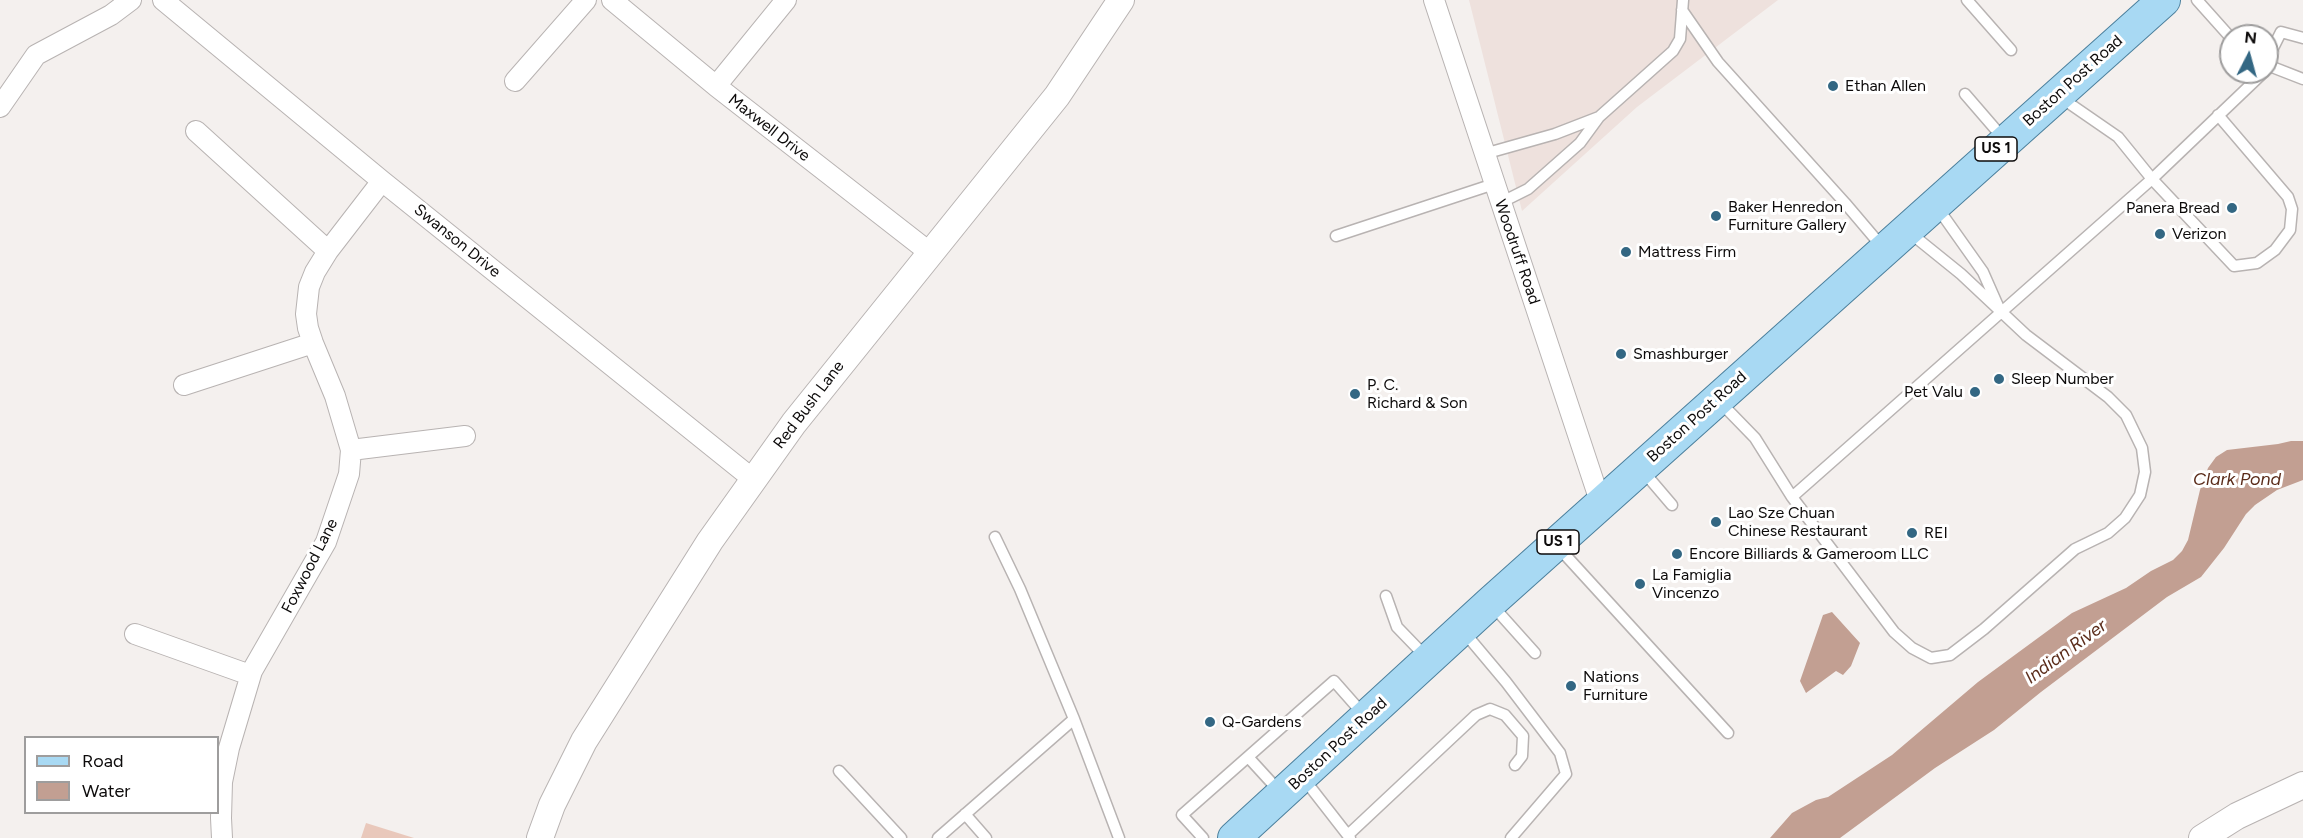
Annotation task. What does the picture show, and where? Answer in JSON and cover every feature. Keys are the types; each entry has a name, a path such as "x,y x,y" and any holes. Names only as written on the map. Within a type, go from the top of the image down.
{"main road":[{"name":"Boston Post Road","path":"1234,838 1367,718 1461,629 2164,0"}],"street":[{"path":"0,107 36,55 111,15 131,0"},
{"name":"Swanson Drive","path":"163,0 382,181 754,480"},
{"path":"516,81 586,0"},
{"name":"Maxwell Drive","path":"612,0 716,86 930,252"},
{"path":"716,86 786,0"},
{"name":"Red Bush Lane","path":"541,838 552,805 584,741 710,541 794,423 1057,96 1121,0"},
{"name":"Woodruff Road","path":"1434,0 1601,504"},
{"path":"196,131 328,251"},
{"name":"Foxwood Lane","path":"222,838 222,782 229,748 250,675 326,542 345,489 351,450 336,396 313,344 306,314 307,300 315,272 328,251 382,181"},
{"path":"184,385 313,344"},
{"path":"351,450 465,436"},
{"path":"135,634 250,675"},
{"path":"2202,838 2237,816 2303,785"}],"lane":[{"path":"1967,0 2011,50"},
{"path":"2197,0 2219,25"},
{"path":"1336,236 1497,194 1528,189 1580,143 1599,117 1673,51 1680,39 1683,5"},
{"path":"1683,5 1718,62 1845,203 1895,239 1961,274 2026,335 2108,397 2126,415 2138,437 2145,460 2144,483 2140,495 2125,518 2108,533 2075,549 1984,629 1950,655 1931,658 1912,648 1894,632 1792,497 1755,438 1717,399"},
{"path":"2279,37 2281,32 2303,38"},
{"path":"2279,70 2303,79"},
{"path":"1792,497 2152,178 2249,84"},
{"path":"1965,94 2006,141"},
{"path":"2057,95 2118,137 2152,178 2234,266 2257,263 2275,249 2290,230 2292,209 2289,198 2241,139 2218,115"},
{"path":"1484,154 1555,134 1599,117"},
{"path":"1935,204 1983,272 2000,312"},
{"path":"1640,468 1672,505"},
{"path":"995,537 1020,589 1074,719 1119,838"},
{"path":"1556,544 1728,733"},
{"path":"1386,596 1397,627 1428,659"},
{"path":"1490,603 1535,653"},
{"path":"1461,629 1506,682 1560,753 1566,774 1511,838"},
{"path":"1203,838 1182,815 1334,681 1367,718"},
{"path":"1248,757 1293,786 1349,836 1476,715 1490,709 1505,716 1523,736 1522,756 1515,765"},
{"path":"938,838 1074,719"},
{"path":"839,771 901,838"},
{"path":"965,814 986,838"}],"shaded area":[{"path":"1469,0 1778,0 1637,107 1522,211"},
{"path":"366,823 414,838 361,838"}],"water":[{"name":"Clark Pond","path":"2303,441 2303,480 2277,490 2255,505 2246,514 2224,548 2201,577 2167,597 1994,730 1935,768 1840,838 1770,838 1792,813 1816,800 1828,797 1892,755 1978,682 2072,613 2126,588 2151,571 2173,560 2188,540 2200,490 2208,468 2216,457 2227,450"},
{"path":"1832,612 1860,643 1851,666 1843,675 1836,671 1806,693 1800,681 1823,615"}],"place":[{"name":"Ethan Allen","path":"1833,86"},
{"name":"Panera Bread","path":"2232,208"},
{"name":"Baker Henredon Furniture Gallery","path":"1716,216"},
{"name":"Verizon","path":"2160,234"},
{"name":"Mattress Firm","path":"1626,252"},
{"name":"Smashburger","path":"1621,354"},
{"name":"Sleep Number","path":"1999,379"},
{"name":"Pet Valu","path":"1975,392"},
{"name":"P. C. Richard & Son","path":"1355,394"},
{"name":"Lao Sze Chuan Chinese Restaurant","path":"1716,522"},
{"name":"REI","path":"1912,533"},
{"name":"Encore Billiards & Gameroom LLC","path":"1677,554"},
{"name":"La Famiglia Vincenzo","path":"1640,584"},
{"name":"Nations Furniture","path":"1571,686"},
{"name":"Q-Gardens","path":"1210,722"}],"water label":[{"name":"Indian River","path":"2066,652"}]}
